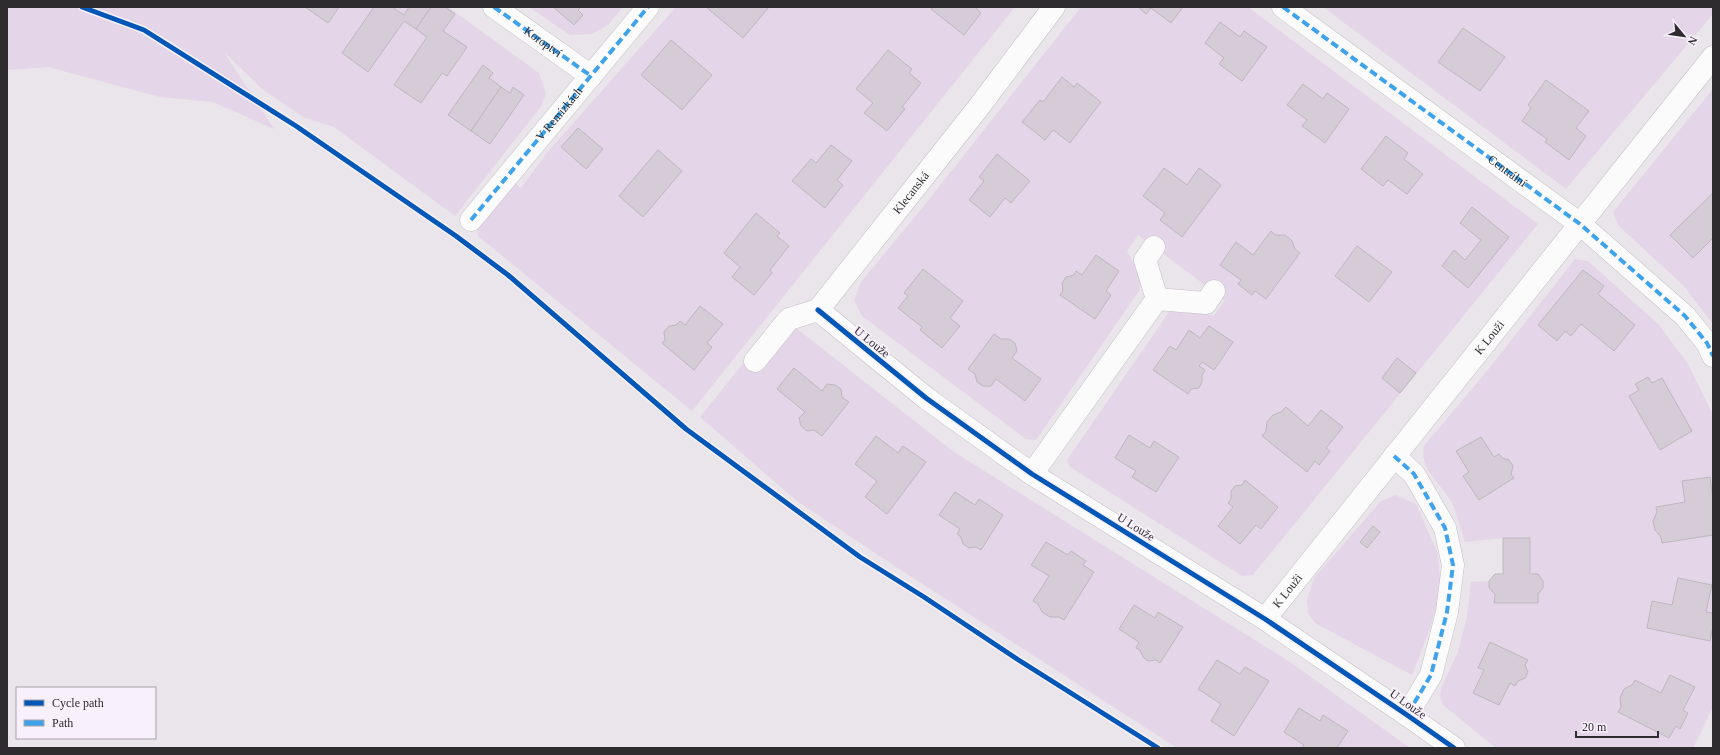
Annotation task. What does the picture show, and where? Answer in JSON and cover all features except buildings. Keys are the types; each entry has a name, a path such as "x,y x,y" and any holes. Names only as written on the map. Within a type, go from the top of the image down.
{"street":[{"name":"Koroptví","path":"494,7 591,76"},
{"name":"V Remízkách","path":"471,220 648,7"},
{"name":"Klecanská","path":"818,310 978,108 1054,7"},
{"name":"Centrální","path":"1283,7 1580,224 1685,316 1707,344 1713,356"},
{"name":"K Louži","path":"1265,618 1713,57"},
{"path":"1154,247 1145,260 1157,298"},
{"path":"1157,298 1206,303 1214,291"},
{"path":"1032,474 1157,298"},
{"path":"755,361 788,319 818,310"},
{"name":"U Louže","path":"818,310 926,398 1032,474 1265,618 1408,714 1454,748"},
{"name":"U Louže","path":"1394,456 1414,474 1445,528 1453,565 1447,612 1431,675 1408,714"}],"shaded area":[{"path":"7,7 448,7 539,73 546,94 540,108 455,216 334,127 303,117 262,89 224,52 274,129 213,102 160,97 48,67 7,70"},
{"path":"529,7 623,7 608,25 592,34 570,35"},
{"path":"676,7 1015,7 692,411 478,236 476,225 514,182 521,188 546,154"},
{"path":"1081,7 1248,7 1538,224 1253,575 1242,576 1070,467 1067,460 1169,312 1178,308 1214,316 1225,300 1138,235 1127,251 1139,275 1139,291 1036,440 1026,439 862,316 854,300 861,282 923,207"},
{"path":"1323,7 1713,7 1713,14 1566,189"},
{"path":"1713,89 1713,324 1684,286 1619,226 1613,212"},
{"path":"1575,259 1588,261 1659,325 1688,364 1713,415 1713,707 1693,748 1496,748 1443,705 1440,697 1441,688 1458,652 1467,617 1471,582 1489,581 1489,588 1495,594 1495,603 1537,603 1538,594 1543,588 1543,581 1530,574 1503,538 1465,542 1452,503 1432,476 1425,462 1423,454 1424,446 1487,371"},
{"path":"796,328 954,452 1290,662 1410,748 1177,748 890,563 797,501 700,417 745,361 760,373"},
{"path":"1395,495 1416,504 1438,554 1441,591 1430,628 1412,675 1315,623 1308,613 1307,600 1314,578 1380,502"}],"marked path":[{"path":"494,7 591,76"},
{"path":"471,220 648,7"},
{"path":"1283,7 1580,224 1685,316 1707,343 1713,356"},
{"path":"1394,456 1414,474 1445,528 1453,565 1447,612 1431,675 1407,715"}],"cycle path":[{"path":"82,7 144,30 296,126 456,236 508,275 686,429 860,557 1158,748"},
{"path":"818,310 926,398 1032,474 1265,619 1454,748"}]}
